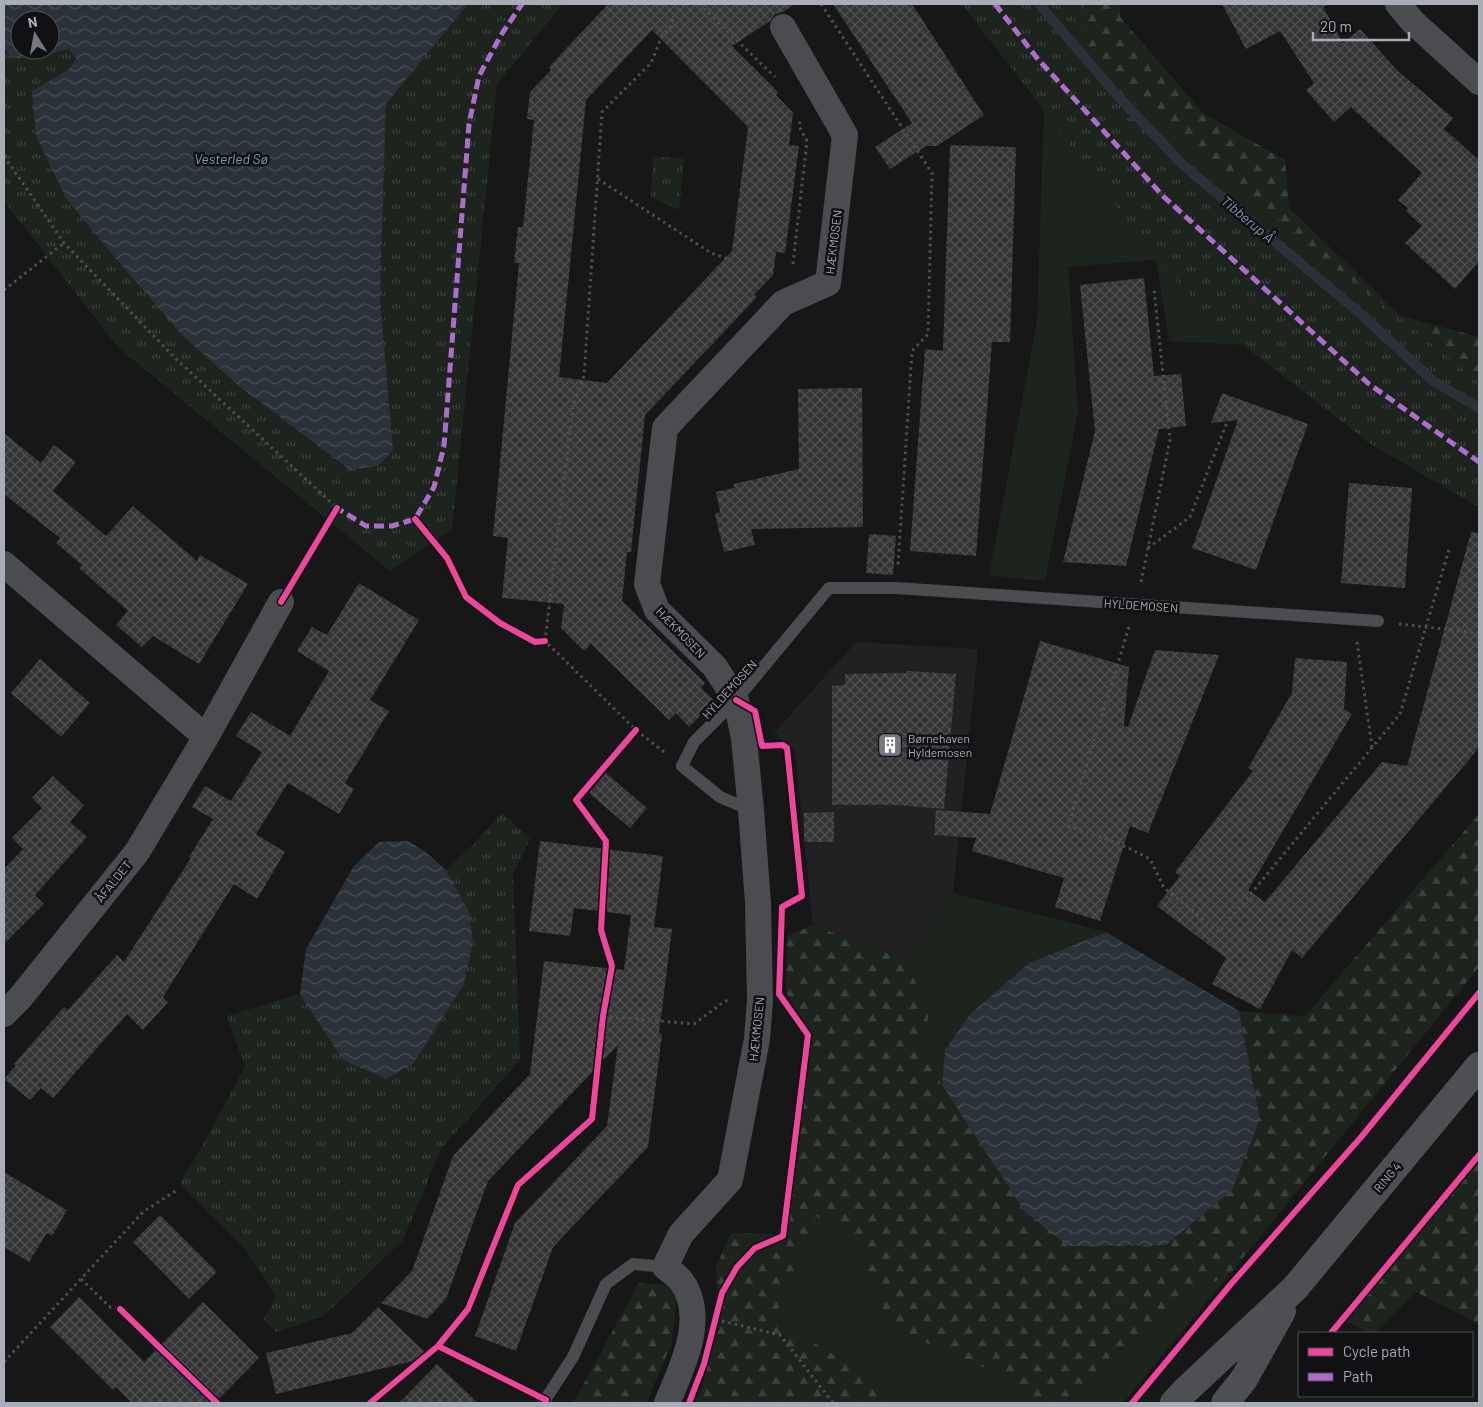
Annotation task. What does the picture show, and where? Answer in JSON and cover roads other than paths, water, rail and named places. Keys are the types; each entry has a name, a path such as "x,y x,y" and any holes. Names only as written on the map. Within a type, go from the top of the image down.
{"main road":[{"name":"RING 4","path":"1174,1403 1295,1288 1479,1066"},
{"name":"RING 4","path":"1225,1403 1244,1378 1295,1288"}],"street":[{"path":"1398,4 1413,22 1479,82"},
{"name":"HÆKMOSEN","path":"665,1267 681,1234 730,1180 757,1039 760,1000 758,903 752,810 744,739 736,700 715,667 657,610 647,584 665,428 783,303 828,283 846,135 784,27"},
{"path":"4,564 206,737"},
{"name":"ÅFALDET","path":"4,1014 20,998 137,852 206,737 282,602"},
{"path":"665,1267 682,1281 690,1299 694,1321 683,1365 667,1403"}],"lane":[{"name":"HYLDEMOSEN","path":"752,810 720,797 682,766 694,742 736,700 829,588 896,588 1378,621"},
{"path":"543,1403 573,1357 606,1284 633,1264 665,1267"}],"water":[{"name":"Vesterled Sø","path":"4,4 468,4 386,104 380,298 393,450 378,466 350,470 240,387 182,335 66,198 36,136 32,91 68,70 76,59 69,49 60,51 60,10 10,10 10,56 4,49"},
{"path":"408,841 424,851 446,870 469,912 473,942 464,984 413,1064 386,1079 343,1060 300,994 306,949 354,866 379,842"},
{"path":"1106,932 1239,1011 1260,1119 1232,1190 1166,1245 1068,1246 1025,1212 942,1085 945,1050 970,1014 1029,963"}],"waterway":[{"name":"Tibberup Å","path":"1039,4 1116,94 1182,164 1362,315 1433,381 1479,408"}],"place":[{"name":"Børnehaven Hyldemosen","path":"890,745"}]}
